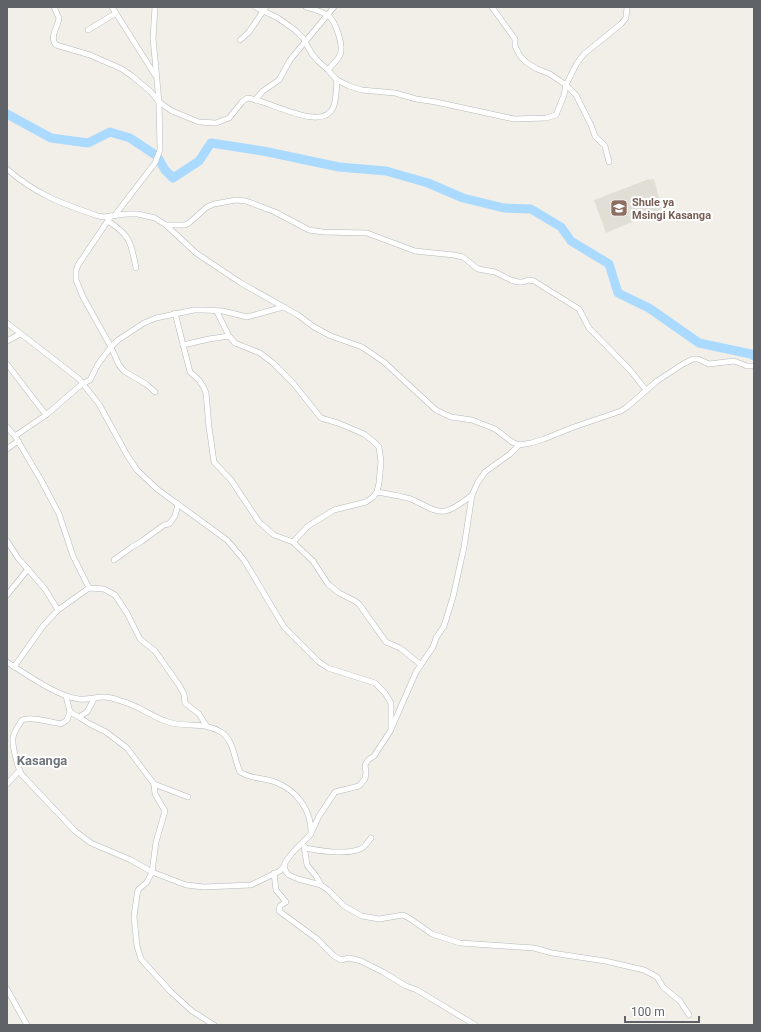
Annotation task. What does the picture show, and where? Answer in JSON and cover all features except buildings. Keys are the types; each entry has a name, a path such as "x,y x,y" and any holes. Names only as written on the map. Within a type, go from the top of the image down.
{"street":[{"path":"54,7 59,18 59,23 53,37 53,42 56,45 90,55 122,69 151,92 159,102 172,111 186,118 199,122 216,123 229,118 245,99 250,98 307,116 322,117 330,113 333,108 336,99 337,80"},
{"path":"155,7 153,38 159,102 160,150 155,163 111,218 78,265 76,271 76,276 84,297 121,368 144,382 155,392"},
{"path":"255,7 265,9 296,30 312,54 337,80 349,86 362,90 395,93 416,99 514,119 546,118 556,115 571,72 584,54 621,24 626,18 627,7"},
{"path":"306,7 328,15 337,31 341,45 341,52 340,56 328,70"},
{"path":"255,100 263,91 279,80 290,60 334,7"},
{"path":"492,7 515,39 515,46 520,56 533,67 547,72 566,85 576,95 592,125 595,136 605,146 609,162"},
{"path":"88,30 114,9 156,77"},
{"path":"240,40 249,32 265,9"},
{"path":"7,169 29,187 51,199 98,216 111,218 126,214 144,214 156,218 166,225 196,253 210,263 298,315 314,327 325,333 362,347 384,362 436,410 451,417 472,420 495,429 512,442 519,445 532,443 621,411 646,390 682,364 693,359 698,359 709,364 734,361 747,366 754,366"},
{"path":"166,225 185,225 207,207 214,204 236,200 246,201 275,212 310,230 323,232 367,233 415,251 463,257 478,269 495,272 511,280 518,282 528,280 534,281 579,309 589,328 630,370 646,390"},
{"path":"111,218 127,237 136,268"},
{"path":"7,449 16,438 82,384 90,380 98,364 111,347 118,340 144,323 156,318 204,310 217,312 223,311 247,317 283,307"},
{"path":"217,312 229,336 235,343 260,353 273,363 293,383 321,418 338,423 364,434 379,447 380,454 377,492 371,500 334,510 308,526 293,542"},
{"path":"175,314 190,372 199,380 206,393 214,462 231,480 259,522 274,535 293,542 304,551 313,561 328,584 339,593 359,604 386,642 400,648 420,664"},
{"path":"7,323 79,379 99,404 137,470 157,490 227,540 244,560 284,627 319,662 328,668 370,682 379,687 391,703 391,730"},
{"path":"7,341 20,334"},
{"path":"184,345 209,338 229,336"},
{"path":"7,364 46,415"},
{"path":"7,427 16,438 59,514 73,556 89,588"},
{"path":"66,696 70,712 67,720 61,724 30,718 22,720 12,736 19,771 81,837 91,843 131,860 152,872 186,885 204,887 251,885 280,871 293,852 304,846 319,816 335,792 359,786 365,779 365,765 368,760 374,756 391,730 420,664 433,647 436,638 444,626 453,598 464,547 472,495 484,472 510,454 519,445"},
{"path":"377,492 410,499 441,511 447,511 472,495"},
{"path":"114,560 164,525 169,524 175,516 178,504"},
{"path":"7,541 18,558 45,589 58,610"},
{"path":"7,595 28,569"},
{"path":"14,667 43,626 58,610 89,588 104,589 115,595 127,613 140,639 155,651 179,685 184,694 185,703 199,714 206,725"},
{"path":"7,662 66,696 79,700 102,697 123,701 160,720 180,725 206,725 222,733 228,740 233,750 234,758 240,772 247,776 275,782 292,791 304,806 310,818 312,824 311,834"},
{"path":"79,717 87,712 94,699"},
{"path":"70,712 106,732 128,748 154,784 155,794 165,811 156,842 152,872 149,879 138,890 134,917 137,946 141,959 178,999 192,1011 214,1025"},
{"path":"7,784 19,771"},
{"path":"154,784 188,797"},
{"path":"304,846 333,852 354,851 361,849 371,838"},
{"path":"304,846 307,865 321,885 344,906 362,916 379,918 403,915 432,934 460,943 534,948 552,953 605,961 644,970 657,977 663,988 680,1001 689,1015"},
{"path":"284,866 289,875 321,885"},
{"path":"274,873 276,890 286,902 280,906 279,911 317,939 334,956 341,960 349,958 361,961 406,986 417,990 475,1025"},
{"path":"7,989 27,1025"}],"shaded area":[{"path":"649,179 654,179 662,209 606,233 594,200"}],"waterway":[{"path":"7,114 51,138 88,143 110,132 130,138 157,156 165,170 173,178 199,161 211,143 263,151 339,167 386,171 428,183 463,198 504,208 531,209 561,227 571,241 609,264 618,293 649,308 699,343 751,354 754,356"}],"place":[{"name":"Shule ya Msingi Kasanga","path":"619,208"}],"district":[{"name":"Kasanga","path":"42,760"}]}
